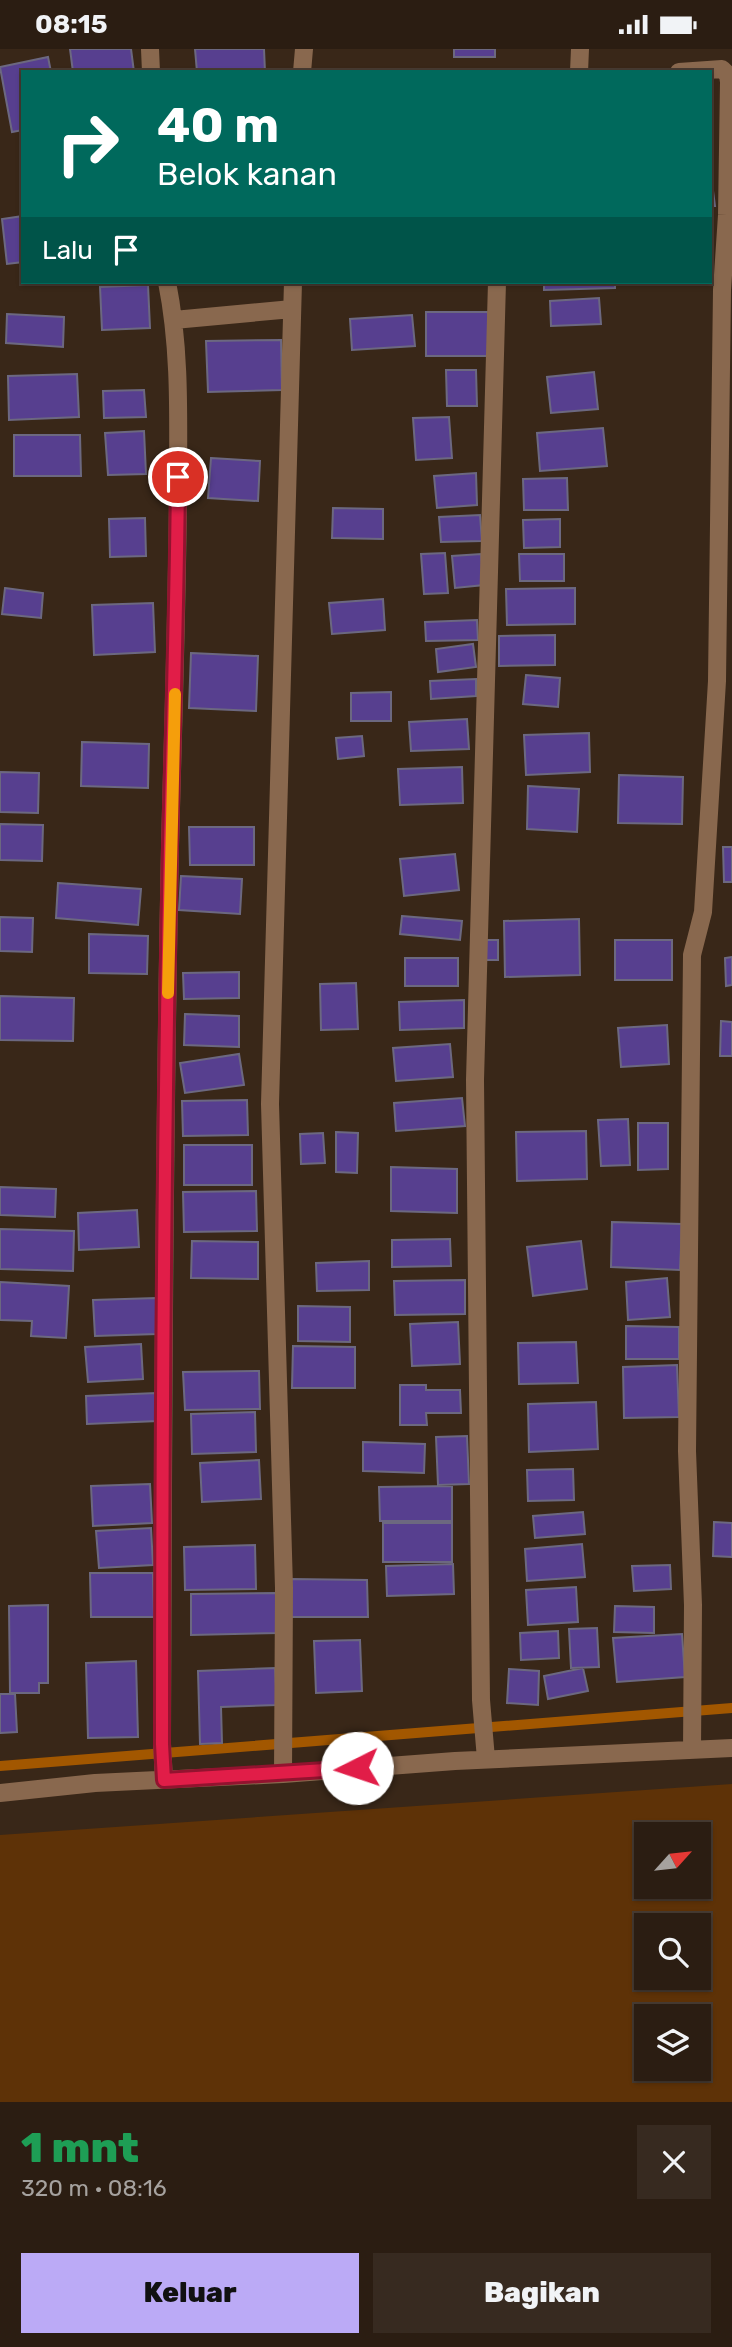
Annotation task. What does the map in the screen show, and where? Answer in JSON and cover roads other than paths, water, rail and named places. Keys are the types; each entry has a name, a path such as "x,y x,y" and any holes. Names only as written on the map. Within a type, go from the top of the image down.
{"street":[{"path":"150,49 151,70"},
{"path":"302,70 304,49"},
{"path":"579,70 580,49"},
{"path":"692,1750 693,1605 687,1451 692,955 703,912 717,681 722,290 727,215 729,82 728,75 722,69 708,70"},
{"path":"164,1775 163,1356 169,901 177,611 178,396 174,320 167,284"},
{"path":"282,1767 284,1588 270,1104 293,284"},
{"path":"486,1753 481,1700 475,1080 497,284"},
{"path":"174,320 292,309"},
{"path":"0,1793 164,1775 486,1753 732,1748"}],"waterway":[{"path":"0,1766 732,1708"}]}
